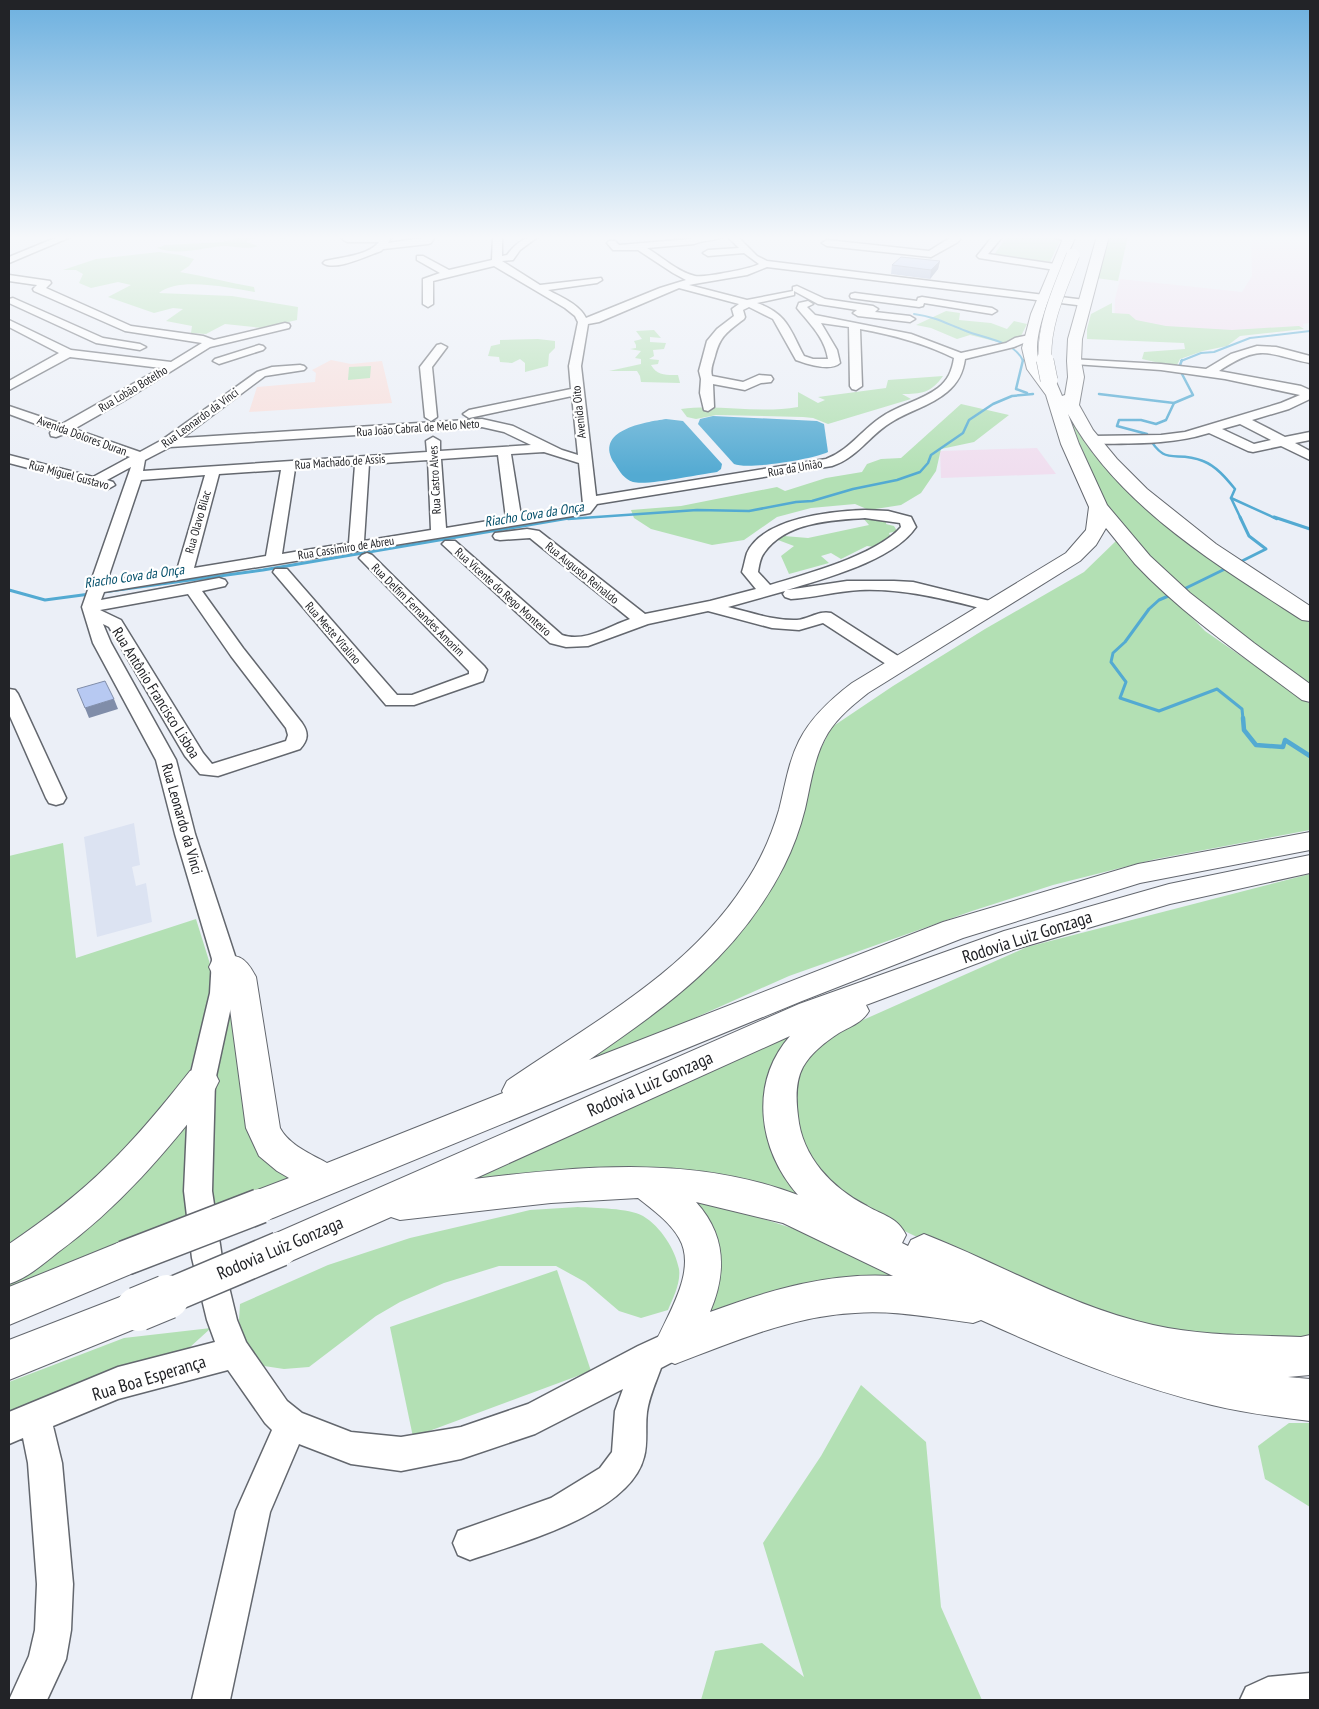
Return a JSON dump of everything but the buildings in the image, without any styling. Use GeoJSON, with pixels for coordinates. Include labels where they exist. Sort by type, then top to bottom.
{"type":"FeatureCollection","features":[{"type":"Feature","properties":{"kind":"highway"},"geometry":{"type":"LineString","coordinates":[[1037,316],[1029,338],[1029,354],[1032,366],[1039,379],[1054,384],[1071,406],[1092,440],[1123,475],[1182,527],[1218,554],[1310,615]]}},
{"type":"Feature","properties":{"kind":"highway"},"geometry":{"type":"LineString","coordinates":[[1063,316],[1056,356],[1054,384],[1070,444],[1098,507],[1133,549],[1176,590],[1246,648],[1310,695]]}},
{"type":"Feature","properties":{"kind":"highway"},"geometry":{"type":"LineString","coordinates":[[1071,406],[1076,377],[1074,361],[1078,325],[1081,316]]}},
{"type":"Feature","properties":{"kind":"highway"},"geometry":{"type":"LineString","coordinates":[[487,1115],[542,1074],[667,988],[718,943],[752,896],[775,857],[789,820],[807,750],[820,725],[839,704],[860,688],[1049,573],[1085,546],[1095,534],[1099,522],[1098,507]]}},
{"type":"Feature","properties":{"kind":"highway"},"geometry":{"type":"LineString","coordinates":[[1286,600],[1310,611]]}},
{"type":"Feature","properties":{"kind":"highway","name":"Rodovia Luiz Gonzaga"},"geometry":{"type":"LineString","coordinates":[[9,1306],[125,1258],[953,930],[1138,874],[1310,841]]}},
{"type":"Feature","properties":{"kind":"highway","name":"Rodovia Luiz Gonzaga"},"geometry":{"type":"LineString","coordinates":[[9,1360],[280,1249],[810,1013],[1004,942],[1169,894],[1310,864]]}},
{"type":"Feature","properties":{"kind":"highway"},"geometry":{"type":"LineString","coordinates":[[1004,942],[826,1025],[804,1042],[793,1056],[782,1078],[778,1104],[784,1140],[800,1171],[834,1205],[869,1226],[1045,1307],[1098,1328],[1155,1345],[1213,1353],[1301,1357],[1310,1355]]}},
{"type":"Feature","properties":{"kind":"highway"},"geometry":{"type":"LineString","coordinates":[[224,967],[232,966],[237,969],[241,977],[263,1128],[271,1145],[288,1160],[325,1180]]}},
{"type":"Feature","properties":{"kind":"highway"},"geometry":{"type":"LineString","coordinates":[[9,1266],[89,1207],[150,1145],[202,1081]]}},
{"type":"Feature","properties":{"kind":"highway"},"geometry":{"type":"LineString","coordinates":[[376,1206],[491,1195],[558,1185],[645,1182],[710,1189],[782,1206],[870,1246],[993,1306],[1087,1347],[1154,1371],[1271,1397],[1310,1400]]}},
{"type":"Feature","properties":{"kind":"highway"},"geometry":{"type":"LineString","coordinates":[[645,1182],[680,1212],[697,1234],[702,1251],[703,1274],[693,1308],[662,1351]]}},
{"type":"Feature","properties":{"kind":"highway"},"geometry":{"type":"LineString","coordinates":[[662,1351],[769,1309],[855,1294],[913,1297],[993,1306]]}},
{"type":"Feature","properties":{"kind":"street"},"geometry":{"type":"LineString","coordinates":[[56,316],[100,341],[140,347]]}},
{"type":"Feature","properties":{"kind":"street"},"geometry":{"type":"LineString","coordinates":[[85,316],[129,329],[207,340],[209,344]]}},
{"type":"Feature","properties":{"kind":"street"},"geometry":{"type":"LineString","coordinates":[[580,316],[583,322],[605,316]]}},
{"type":"Feature","properties":{"kind":"street"},"geometry":{"type":"LineString","coordinates":[[708,406],[709,399],[706,393],[708,378],[705,371],[713,341],[721,331],[739,319],[740,316]]}},
{"type":"Feature","properties":{"kind":"street"},"geometry":{"type":"LineString","coordinates":[[775,316],[794,344],[800,358],[812,362],[832,364],[834,363],[834,354],[811,316]]}},
{"type":"Feature","properties":{"kind":"street"},"geometry":{"type":"LineString","coordinates":[[898,316],[911,317]]}},
{"type":"Feature","properties":{"kind":"street"},"geometry":{"type":"LineString","coordinates":[[904,316],[911,317]]}},
{"type":"Feature","properties":{"kind":"street"},"geometry":{"type":"LineString","coordinates":[[896,333],[911,317]]}},
{"type":"Feature","properties":{"kind":"street"},"geometry":{"type":"LineString","coordinates":[[813,318],[896,333],[936,345],[960,358],[1029,338]]}},
{"type":"Feature","properties":{"kind":"street","name":"Avenida Oito"},"geometry":{"type":"LineString","coordinates":[[583,322],[575,360],[584,460],[590,502]]}},
{"type":"Feature","properties":{"kind":"street"},"geometry":{"type":"LineString","coordinates":[[9,323],[68,353],[172,366]]}},
{"type":"Feature","properties":{"kind":"street","name":"Rua Lobão Botelho"},"geometry":{"type":"LineString","coordinates":[[61,431],[209,344],[285,326]]}},
{"type":"Feature","properties":{"kind":"street"},"geometry":{"type":"LineString","coordinates":[[854,326],[856,386]]}},
{"type":"Feature","properties":{"kind":"street"},"geometry":{"type":"LineString","coordinates":[[117,360],[165,334]]}},
{"type":"Feature","properties":{"kind":"street","name":"Rua João Cabral de Melo Neto"},"geometry":{"type":"LineString","coordinates":[[432,422],[426,367],[441,347]]}},
{"type":"Feature","properties":{"kind":"street"},"geometry":{"type":"LineString","coordinates":[[219,361],[259,348]]}},
{"type":"Feature","properties":{"kind":"street"},"geometry":{"type":"LineString","coordinates":[[1208,373],[1238,356],[1261,349],[1271,349],[1309,366]]}},
{"type":"Feature","properties":{"kind":"street"},"geometry":{"type":"LineString","coordinates":[[9,386],[68,353]]}},
{"type":"Feature","properties":{"kind":"street","name":"Rua da União"},"geometry":{"type":"LineString","coordinates":[[590,502],[804,468],[835,460],[844,455],[885,420],[938,393],[957,373],[960,358]]}},
{"type":"Feature","properties":{"kind":"street"},"geometry":{"type":"LineString","coordinates":[[1074,361],[1208,373],[1300,390],[1310,395],[1286,406],[1176,438],[1092,440]]}},
{"type":"Feature","properties":{"kind":"street","name":"Rua Leonardo da Vinci"},"geometry":{"type":"LineString","coordinates":[[95,481],[167,443],[261,374],[300,368]]}},
{"type":"Feature","properties":{"kind":"street"},"geometry":{"type":"LineString","coordinates":[[15,370],[26,376]]}},
{"type":"Feature","properties":{"kind":"street"},"geometry":{"type":"LineString","coordinates":[[708,378],[745,386],[759,379],[767,379]]}},
{"type":"Feature","properties":{"kind":"street"},"geometry":{"type":"LineString","coordinates":[[729,383],[742,396]]}},
{"type":"Feature","properties":{"kind":"street","name":"Rua João Cabral de Melo Neto"},"geometry":{"type":"LineString","coordinates":[[167,443],[333,448],[432,422],[478,414],[577,391]]}},
{"type":"Feature","properties":{"kind":"street","name":"Avenida Dolores Duran"},"geometry":{"type":"LineString","coordinates":[[9,410],[129,459],[138,458]]}},
{"type":"Feature","properties":{"kind":"street","name":"Avenida Dolores Duran"},"geometry":{"type":"LineString","coordinates":[[9,418],[61,431]]}},
{"type":"Feature","properties":{"kind":"street"},"geometry":{"type":"LineString","coordinates":[[1242,420],[1310,456]]}},
{"type":"Feature","properties":{"kind":"street","name":"Rua João Cabral de Melo Neto"},"geometry":{"type":"LineString","coordinates":[[179,434],[432,422],[482,423],[496,424],[570,458],[584,460]]}},
{"type":"Feature","properties":{"kind":"street","name":"Rua Castro Alves"},"geometry":{"type":"LineString","coordinates":[[432,422],[433,456],[444,539]]}},
{"type":"Feature","properties":{"kind":"street"},"geometry":{"type":"LineString","coordinates":[[1210,429],[1253,448],[1310,436]]}},
{"type":"Feature","properties":{"kind":"street","name":"Rua Machado de Assis"},"geometry":{"type":"LineString","coordinates":[[135,476],[289,466],[333,448],[362,461],[546,448]]}},
{"type":"Feature","properties":{"kind":"street"},"geometry":{"type":"LineString","coordinates":[[504,451],[516,527]]}},
{"type":"Feature","properties":{"kind":"street"},"geometry":{"type":"LineString","coordinates":[[93,600],[129,490],[140,464],[138,458]]}},
{"type":"Feature","properties":{"kind":"street","name":"Rua Miguel Gustavo"},"geometry":{"type":"LineString","coordinates":[[9,459],[129,490]]}},
{"type":"Feature","properties":{"kind":"street"},"geometry":{"type":"LineString","coordinates":[[361,552],[362,461]]}},
{"type":"Feature","properties":{"kind":"street"},"geometry":{"type":"LineString","coordinates":[[277,566],[289,466]]}},
{"type":"Feature","properties":{"kind":"street","name":"Rua Olavo Bilac"},"geometry":{"type":"LineString","coordinates":[[188,581],[213,471]]}},
{"type":"Feature","properties":{"kind":"street","name":"Rua Cassimiro de Abreu"},"geometry":{"type":"LineString","coordinates":[[93,600],[188,581],[516,527],[582,511],[589,507],[590,502]]}},
{"type":"Feature","properties":{"kind":"street","name":"Rua Vicente do Rego Monteiro"},"geometry":{"type":"LineString","coordinates":[[444,539],[556,639],[564,643],[575,644],[642,620],[708,607],[772,590],[808,579],[889,547],[909,527],[908,523],[906,520],[888,514],[855,513],[811,519],[780,532],[757,549],[751,563],[750,572],[753,577],[772,590]]}},
{"type":"Feature","properties":{"kind":"street","name":"Rua Augusto Reinaldo"},"geometry":{"type":"LineString","coordinates":[[516,527],[534,534],[642,620]]}},
{"type":"Feature","properties":{"kind":"street","name":"Rua Delfim Fernandes Amorim"},"geometry":{"type":"LineString","coordinates":[[361,552],[478,670],[479,674],[469,681],[404,702],[392,701],[385,694]]}},
{"type":"Feature","properties":{"kind":"street","name":"Rua Meste Vitalino"},"geometry":{"type":"LineString","coordinates":[[277,566],[385,694]]}},
{"type":"Feature","properties":{"kind":"street","name":"Rua Antônio Francisco Lisboa"},"geometry":{"type":"LineString","coordinates":[[93,600],[100,615],[115,624],[195,756],[207,770],[218,770],[292,745],[298,740],[295,727],[237,652],[188,581]]}},
{"type":"Feature","properties":{"kind":"street"},"geometry":{"type":"LineString","coordinates":[[772,590],[795,594],[844,586],[913,587],[992,606]]}},
{"type":"Feature","properties":{"kind":"street","name":"Rua Leonardo da Vinci"},"geometry":{"type":"LineString","coordinates":[[93,600],[102,643],[166,760],[185,834],[224,959],[222,993],[202,1081],[199,1119],[199,1200],[206,1258],[222,1320],[235,1353],[276,1412],[291,1424]]}},
{"type":"Feature","properties":{"kind":"street"},"geometry":{"type":"LineString","coordinates":[[708,607],[772,624],[800,625],[826,618],[892,660]]}},
{"type":"Feature","properties":{"kind":"street"},"geometry":{"type":"LineString","coordinates":[[9,694],[56,798]]}},
{"type":"Feature","properties":{"kind":"street"},"geometry":{"type":"LineString","coordinates":[[212,1700],[253,1511],[291,1424],[351,1448],[401,1454],[462,1443],[535,1418],[662,1351]]}},
{"type":"Feature","properties":{"kind":"street"},"geometry":{"type":"LineString","coordinates":[[470,1543],[560,1512],[612,1480],[628,1457],[631,1411],[662,1351]]}},
{"type":"Feature","properties":{"kind":"street","name":"Rua Boa Esperança"},"geometry":{"type":"LineString","coordinates":[[22,1422],[118,1383],[235,1353]]}},
{"type":"Feature","properties":{"kind":"street"},"geometry":{"type":"LineString","coordinates":[[22,1422],[45,1463],[55,1584],[53,1630],[47,1659],[28,1700]]}},
{"type":"Feature","properties":{"kind":"street"},"geometry":{"type":"LineString","coordinates":[[1259,1700],[1268,1696],[1310,1692]]}},
{"type":"Feature","properties":{"kind":"shaded area"},"geometry":{"type":"Polygon","coordinates":[[[1114,316],[1310,316],[1310,323],[1303,324],[1304,327],[1283,332],[1114,331],[1114,316]]]}},
{"type":"Feature","properties":{"kind":"shaded area"},"geometry":{"type":"Polygon","coordinates":[[[331,360],[351,364],[382,361],[392,403],[249,412],[257,387],[315,382],[316,373],[312,370],[331,360]]]}},
{"type":"Feature","properties":{"kind":"shaded area"},"geometry":{"type":"Polygon","coordinates":[[[1037,448],[1056,474],[941,478],[940,451],[1037,448]]]}},
{"type":"Feature","properties":{"kind":"shaded area"},"geometry":{"type":"Polygon","coordinates":[[[134,823],[140,865],[132,867],[136,886],[146,883],[152,922],[97,937],[84,837],[134,823]]]}},
{"type":"Feature","properties":{"kind":"green space"},"geometry":{"type":"Polygon","coordinates":[[[173,316],[297,316],[297,320],[262,328],[225,324],[206,334],[191,333],[192,326],[166,321],[173,316]]]}},
{"type":"Feature","properties":{"kind":"green space"},"geometry":{"type":"Polygon","coordinates":[[[936,316],[960,316],[959,320],[991,323],[1007,329],[1014,321],[1027,324],[1020,338],[1010,345],[970,335],[957,339],[931,328],[916,325],[936,316]]]}},
{"type":"Feature","properties":{"kind":"green space"},"geometry":{"type":"Polygon","coordinates":[[[1091,316],[1131,316],[1136,320],[1166,326],[1232,330],[1299,326],[1304,329],[1240,336],[1227,346],[1203,351],[1180,359],[1177,365],[1185,369],[1142,359],[1144,352],[1185,349],[1184,343],[1087,339],[1087,329],[1091,316]]]}},
{"type":"Feature","properties":{"kind":"green space"},"geometry":{"type":"Polygon","coordinates":[[[654,330],[661,338],[650,337],[650,342],[666,343],[664,349],[653,350],[654,356],[649,359],[659,360],[658,364],[651,365],[659,373],[678,375],[680,383],[641,382],[637,371],[609,371],[641,364],[641,359],[635,358],[641,351],[630,349],[636,348],[634,341],[642,339],[636,331],[654,330]]]}},
{"type":"Feature","properties":{"kind":"green space"},"geometry":{"type":"Polygon","coordinates":[[[538,339],[555,341],[555,348],[549,354],[548,366],[525,372],[525,363],[520,359],[512,363],[500,362],[499,357],[488,356],[491,346],[500,344],[500,340],[538,339]]]}},
{"type":"Feature","properties":{"kind":"green space"},"geometry":{"type":"Polygon","coordinates":[[[371,366],[370,378],[348,380],[349,367],[371,366]]]}},
{"type":"Feature","properties":{"kind":"green space"},"geometry":{"type":"Polygon","coordinates":[[[943,376],[930,389],[915,394],[902,394],[911,399],[828,424],[813,418],[803,417],[716,415],[696,419],[687,417],[681,409],[783,409],[798,407],[798,392],[818,403],[825,400],[818,397],[886,388],[888,380],[943,376]]]}},
{"type":"Feature","properties":{"kind":"green space"},"geometry":{"type":"Polygon","coordinates":[[[961,404],[1009,415],[974,442],[941,449],[936,471],[921,493],[901,505],[869,510],[855,504],[811,508],[777,517],[744,540],[712,545],[651,529],[634,518],[631,510],[681,506],[777,487],[785,491],[826,478],[862,472],[867,464],[881,459],[901,458],[961,404]]]}},
{"type":"Feature","properties":{"kind":"green space"},"geometry":{"type":"Polygon","coordinates":[[[1065,416],[1070,416],[1083,437],[1256,587],[1310,623],[1310,688],[1267,659],[1149,560],[1107,508],[1065,416]]]}},
{"type":"Feature","properties":{"kind":"green space"},"geometry":{"type":"Polygon","coordinates":[[[887,517],[886,524],[894,526],[897,531],[889,533],[891,538],[881,548],[867,546],[841,559],[831,553],[821,556],[829,563],[789,574],[781,556],[794,546],[778,540],[784,536],[808,538],[869,525],[863,518],[887,517]]]}},
{"type":"Feature","properties":{"kind":"green space"},"geometry":{"type":"Polygon","coordinates":[[[1117,540],[1205,631],[1310,704],[1310,830],[1156,859],[1053,885],[972,911],[789,976],[535,1089],[742,930],[804,781],[832,727],[893,686],[985,629],[1084,572],[1117,540]]]}},
{"type":"Feature","properties":{"kind":"green space"},"geometry":{"type":"Polygon","coordinates":[[[63,843],[76,958],[196,919],[215,980],[186,1085],[99,1187],[9,1247],[9,856],[63,843]]]}},
{"type":"Feature","properties":{"kind":"green space"},"geometry":{"type":"Polygon","coordinates":[[[1310,874],[1310,1339],[1231,1343],[1095,1313],[1050,1300],[877,1218],[830,1188],[799,1144],[795,1078],[811,1055],[836,1032],[1027,947],[1310,874]]]}},
{"type":"Feature","properties":{"kind":"green space"},"geometry":{"type":"Polygon","coordinates":[[[228,981],[258,1145],[309,1181],[211,1209],[208,1114],[228,981]]]}},
{"type":"Feature","properties":{"kind":"green space"},"geometry":{"type":"Polygon","coordinates":[[[815,1023],[777,1060],[807,1200],[461,1189],[491,1168],[815,1023]]]}},
{"type":"Feature","properties":{"kind":"green space"},"geometry":{"type":"Polygon","coordinates":[[[191,1103],[186,1224],[9,1295],[9,1280],[32,1266],[191,1103]]]}},
{"type":"Feature","properties":{"kind":"green space"},"geometry":{"type":"Polygon","coordinates":[[[672,1198],[710,1202],[801,1231],[936,1290],[699,1329],[705,1310],[672,1198]]]}},
{"type":"Feature","properties":{"kind":"green space"},"geometry":{"type":"Polygon","coordinates":[[[578,1207],[629,1211],[643,1216],[656,1226],[671,1246],[679,1269],[678,1285],[668,1310],[641,1318],[619,1311],[585,1282],[556,1266],[499,1266],[444,1283],[400,1302],[376,1316],[309,1367],[284,1369],[264,1366],[248,1352],[242,1339],[239,1320],[240,1304],[328,1265],[410,1238],[530,1210],[578,1207]]]}},
{"type":"Feature","properties":{"kind":"green space"},"geometry":{"type":"Polygon","coordinates":[[[557,1270],[591,1371],[413,1437],[390,1327],[557,1270]]]}},
{"type":"Feature","properties":{"kind":"green space"},"geometry":{"type":"Polygon","coordinates":[[[211,1328],[189,1348],[85,1386],[9,1419],[9,1382],[124,1338],[211,1328]]]}},
{"type":"Feature","properties":{"kind":"green space"},"geometry":{"type":"Polygon","coordinates":[[[861,1385],[926,1442],[941,1607],[982,1700],[701,1700],[715,1651],[762,1643],[804,1677],[763,1543],[821,1456],[861,1385]]]}},
{"type":"Feature","properties":{"kind":"green space"},"geometry":{"type":"Polygon","coordinates":[[[1289,1423],[1310,1423],[1310,1507],[1265,1479],[1258,1446],[1289,1423]]]}},
{"type":"Feature","properties":{"kind":"water"},"geometry":{"type":"Polygon","coordinates":[[[713,416],[817,421],[824,424],[828,452],[809,458],[781,463],[753,466],[734,464],[698,424],[700,419],[713,416]]]}},
{"type":"Feature","properties":{"kind":"water"},"geometry":{"type":"Polygon","coordinates":[[[666,419],[683,421],[722,464],[721,469],[717,472],[640,483],[630,481],[625,477],[615,464],[610,452],[610,443],[624,430],[666,419]]]}},
{"type":"Feature","properties":{"kind":"waterway"},"geometry":{"type":"LineString","coordinates":[[924,316],[998,341],[1013,349],[1023,361]]}},
{"type":"Feature","properties":{"kind":"waterway","name":"Riacho Cova da Onça"},"geometry":{"type":"LineString","coordinates":[[1182,361],[1201,353],[1214,352],[1250,338],[1310,331]]}},
{"type":"Feature","properties":{"kind":"waterway"},"geometry":{"type":"LineString","coordinates":[[1023,361],[1016,389],[1027,393]]}},
{"type":"Feature","properties":{"kind":"waterway","name":"Riacho Cova da Onça"},"geometry":{"type":"LineString","coordinates":[[1174,403],[1193,395],[1182,374],[1188,371],[1180,365],[1182,361]]}},
{"type":"Feature","properties":{"kind":"waterway","name":"Riacho Cova da Onça"},"geometry":{"type":"LineString","coordinates":[[568,519],[697,510],[749,511],[796,502],[812,501],[853,489],[897,480],[920,472],[928,463],[931,455],[963,433],[969,420],[993,404],[1012,396],[1033,394]]}},
{"type":"Feature","properties":{"kind":"waterway","name":"Riacho Cova da Onça"},"geometry":{"type":"LineString","coordinates":[[1099,394],[1174,403]]}},
{"type":"Feature","properties":{"kind":"waterway"},"geometry":{"type":"LineString","coordinates":[[1174,403],[1166,420],[1156,424],[1141,420],[1119,420],[1117,426],[1147,434],[1154,445],[1165,455],[1193,458],[1212,466],[1235,489],[1231,498]]}},
{"type":"Feature","properties":{"kind":"waterway"},"geometry":{"type":"LineString","coordinates":[[1231,498],[1277,519]]}},
{"type":"Feature","properties":{"kind":"waterway"},"geometry":{"type":"LineString","coordinates":[[1231,498],[1241,519]]}},
{"type":"Feature","properties":{"kind":"waterway","name":"Riacho Cova da Onça"},"geometry":{"type":"LineString","coordinates":[[103,592],[263,570],[575,517]]}},
{"type":"Feature","properties":{"kind":"waterway"},"geometry":{"type":"LineString","coordinates":[[1240,517],[1249,536],[1266,549],[1240,562]]}},
{"type":"Feature","properties":{"kind":"waterway"},"geometry":{"type":"LineString","coordinates":[[1274,517],[1310,529]]}},
{"type":"Feature","properties":{"kind":"waterway"},"geometry":{"type":"LineString","coordinates":[[1184,589],[1227,568]]}},
{"type":"Feature","properties":{"kind":"waterway","name":"Riacho Cova da Onça"},"geometry":{"type":"LineString","coordinates":[[9,590],[45,600],[90,594]]}},
{"type":"Feature","properties":{"kind":"waterway"},"geometry":{"type":"LineString","coordinates":[[1173,594],[1159,600],[1149,609],[1125,642],[1113,653],[1111,662],[1126,682],[1120,698],[1159,711],[1217,689],[1242,709],[1243,719]]}},
{"type":"Feature","properties":{"kind":"waterway"},"geometry":{"type":"LineString","coordinates":[[1243,718],[1244,730],[1256,745],[1283,747],[1285,740],[1310,756]]}}]}
